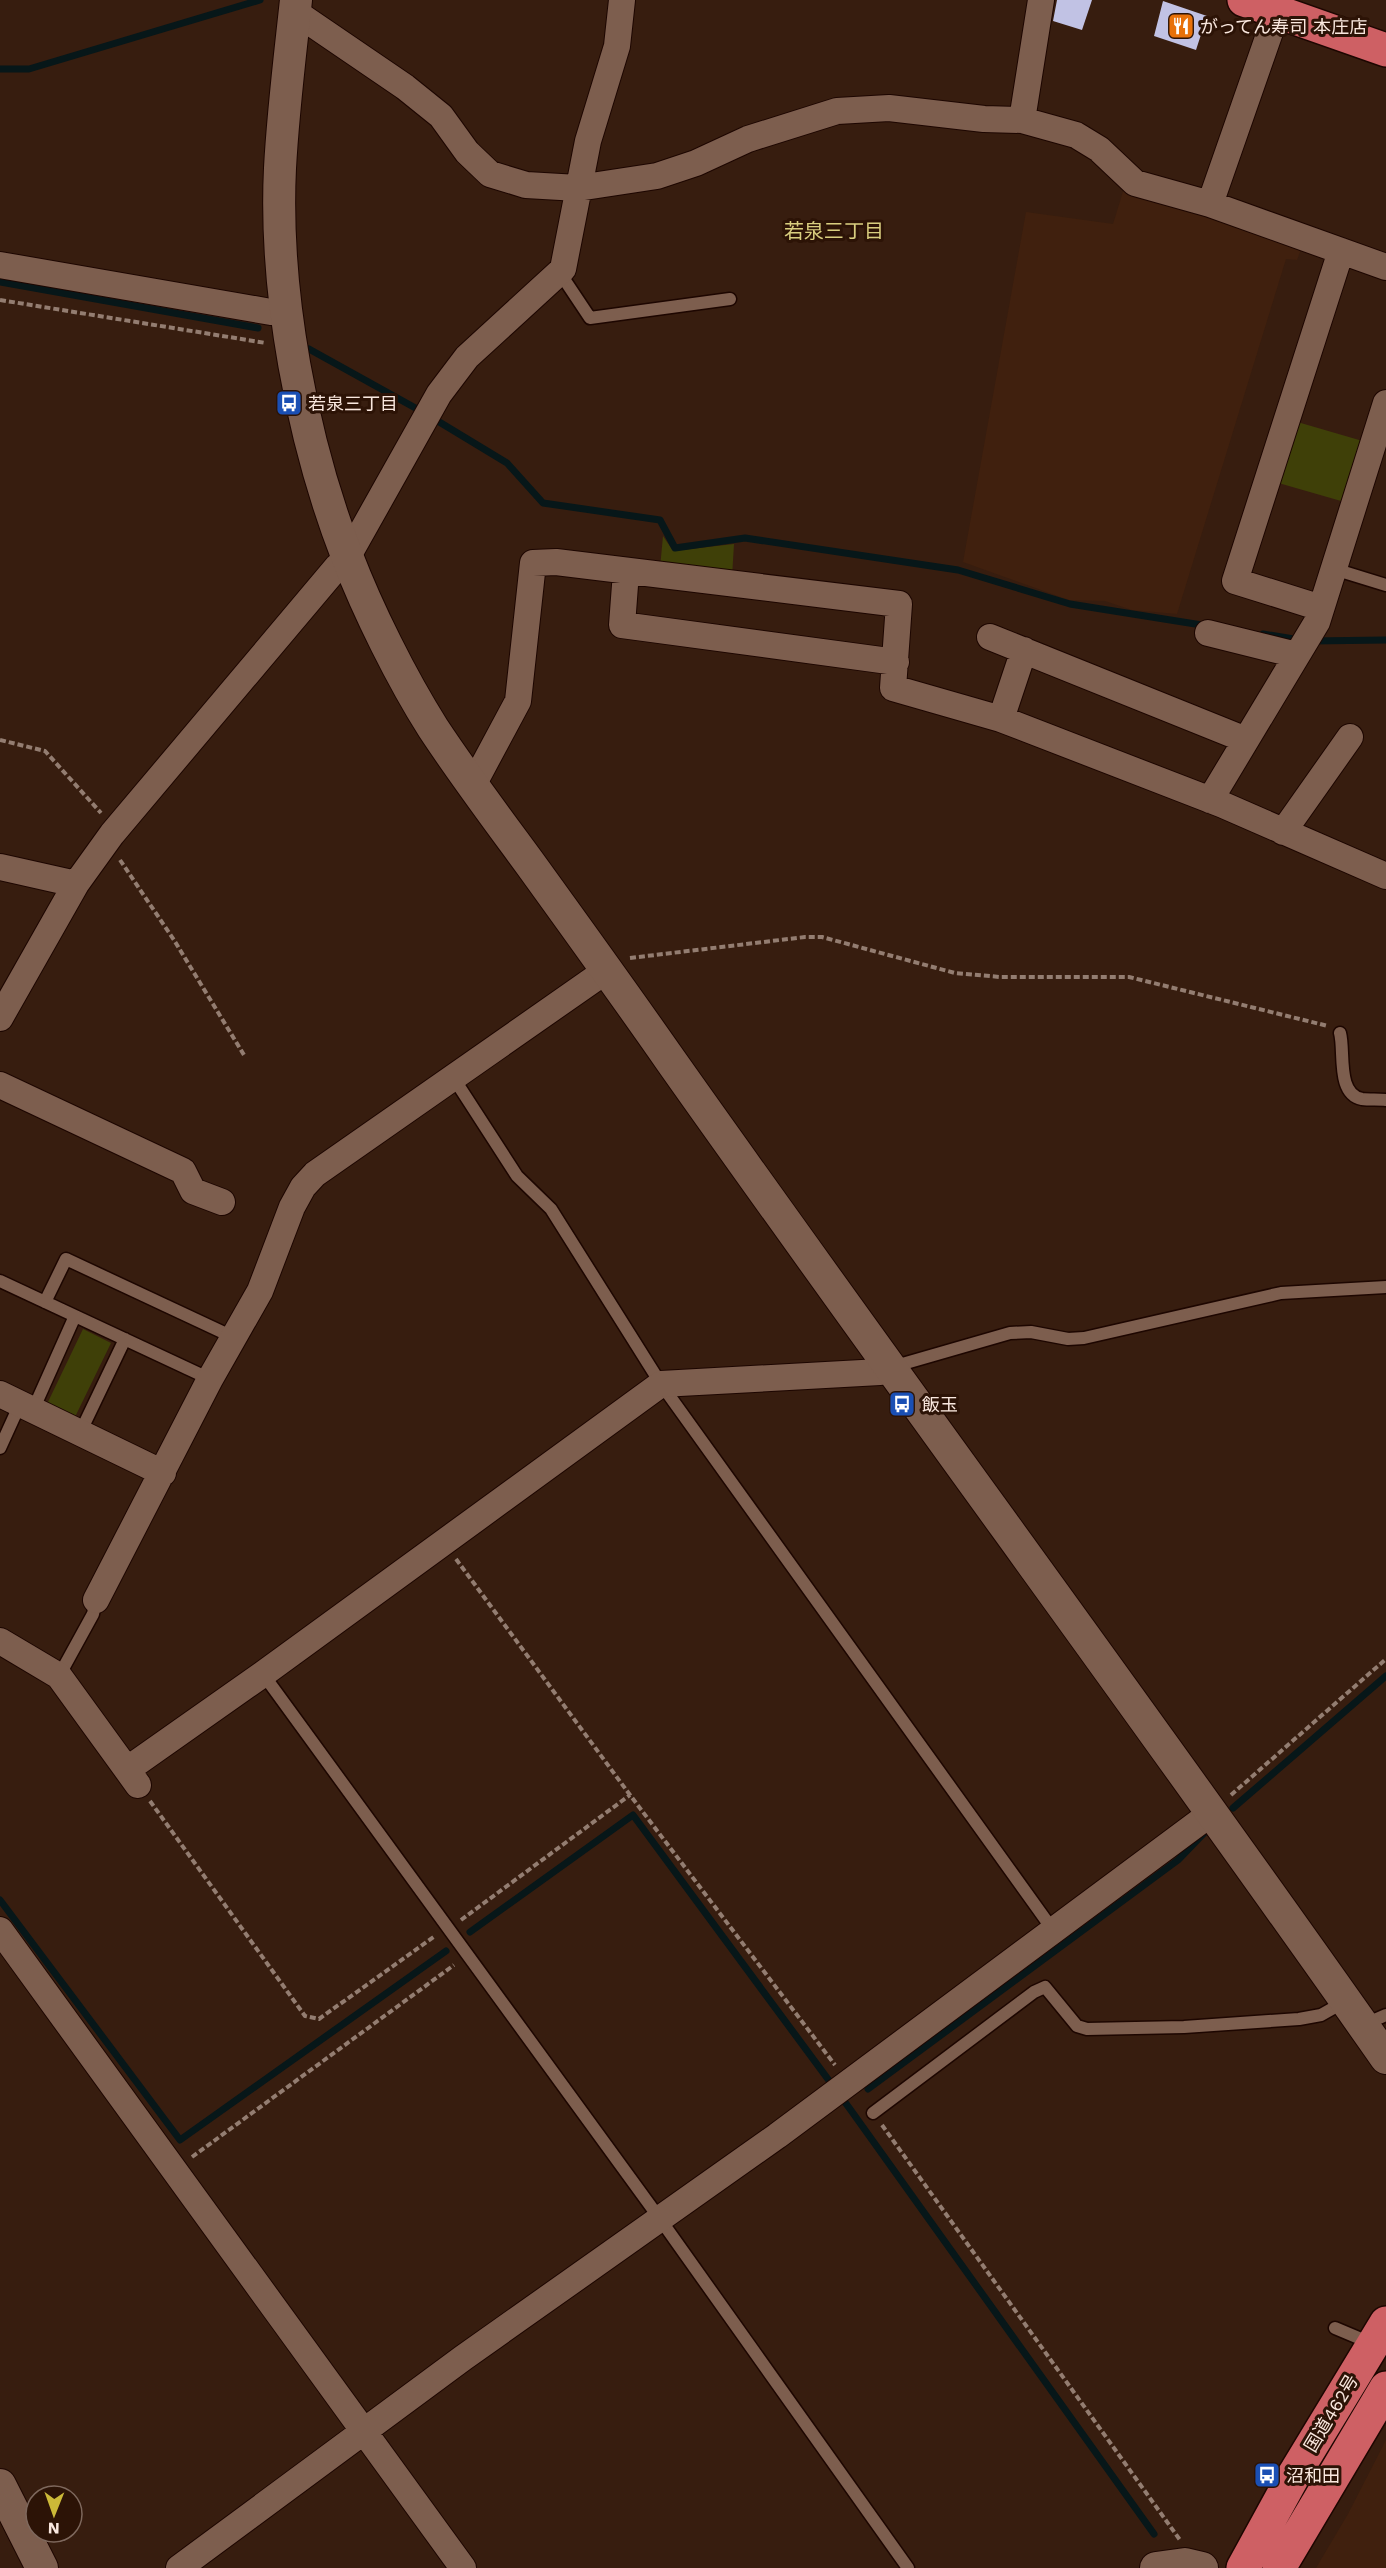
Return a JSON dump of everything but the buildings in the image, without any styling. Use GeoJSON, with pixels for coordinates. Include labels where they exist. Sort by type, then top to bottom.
{"type":"FeatureCollection","features":[{"type":"Feature","properties":{"kind":"highway"},"geometry":{"type":"LineString","coordinates":[[1244,0],[1386,50]]}},
{"type":"Feature","properties":{"kind":"highway","name":"国道462号"},"geometry":{"type":"LineString","coordinates":[[1243,2568],[1328,2417],[1380,2333]]}},
{"type":"Feature","properties":{"kind":"highway","name":"国道462号"},"geometry":{"type":"LineString","coordinates":[[1279,2568],[1386,2388]]}},
{"type":"Feature","properties":{"kind":"street"},"geometry":{"type":"LineString","coordinates":[[0,1018],[76,884],[110,837],[347,558],[439,394],[467,357],[563,269],[588,141],[616,46],[622,0]]}},
{"type":"Feature","properties":{"kind":"street"},"geometry":{"type":"LineString","coordinates":[[1022,120],[1041,0]]}},
{"type":"Feature","properties":{"kind":"street"},"geometry":{"type":"LineString","coordinates":[[296,6],[351,52],[405,87],[441,116],[467,152],[490,174],[526,185],[578,188],[657,176],[696,164],[748,139],[837,111],[890,108],[1022,120],[1076,135],[1099,149],[1135,183],[1210,204],[1386,267]]}},
{"type":"Feature","properties":{"kind":"street"},"geometry":{"type":"LineString","coordinates":[[296,6],[289,54],[280,172],[287,312],[292,346],[317,460],[347,558],[403,674],[431,725],[472,785],[607,970],[803,1248],[1212,1811],[1365,2014],[1386,2058]]}},
{"type":"Feature","properties":{"kind":"street"},"geometry":{"type":"LineString","coordinates":[[1210,204],[1277,12]]}},
{"type":"Feature","properties":{"kind":"street"},"geometry":{"type":"LineString","coordinates":[[1321,608],[1235,581],[1341,250]]}},
{"type":"Feature","properties":{"kind":"street"},"geometry":{"type":"LineString","coordinates":[[0,265],[271,312],[287,312]]}},
{"type":"Feature","properties":{"kind":"street"},"geometry":{"type":"LineString","coordinates":[[1210,800],[1304,644],[1321,608],[1386,403]]}},
{"type":"Feature","properties":{"kind":"street"},"geometry":{"type":"LineString","coordinates":[[472,785],[518,701],[533,563],[556,562],[899,604],[893,688],[1001,719],[1210,800],[1386,876]]}},
{"type":"Feature","properties":{"kind":"street"},"geometry":{"type":"LineString","coordinates":[[626,572],[622,625],[896,662]]}},
{"type":"Feature","properties":{"kind":"street"},"geometry":{"type":"LineString","coordinates":[[1208,633],[1304,644]]}},
{"type":"Feature","properties":{"kind":"street"},"geometry":{"type":"LineString","coordinates":[[990,637],[1246,740]]}},
{"type":"Feature","properties":{"kind":"street"},"geometry":{"type":"LineString","coordinates":[[1001,719],[1024,650]]}},
{"type":"Feature","properties":{"kind":"street"},"geometry":{"type":"LineString","coordinates":[[1283,832],[1350,737]]}},
{"type":"Feature","properties":{"kind":"street"},"geometry":{"type":"LineString","coordinates":[[0,867],[76,884]]}},
{"type":"Feature","properties":{"kind":"street"},"geometry":{"type":"LineString","coordinates":[[96,1600],[210,1379],[260,1291],[292,1207],[303,1187],[315,1174],[607,970]]}},
{"type":"Feature","properties":{"kind":"street"},"geometry":{"type":"LineString","coordinates":[[0,1085],[183,1171],[193,1191],[222,1202]]}},
{"type":"Feature","properties":{"kind":"street"},"geometry":{"type":"LineString","coordinates":[[0,1641],[59,1676],[133,1777],[263,1674],[662,1384],[880,1372],[891,1367]]}},
{"type":"Feature","properties":{"kind":"street"},"geometry":{"type":"LineString","coordinates":[[18,1402],[163,1473]]}},
{"type":"Feature","properties":{"kind":"street"},"geometry":{"type":"LineString","coordinates":[[179,2568],[463,2358],[851,2082],[1203,1821],[1212,1811]]}},
{"type":"Feature","properties":{"kind":"street"},"geometry":{"type":"LineString","coordinates":[[0,1930],[463,2568]]}},
{"type":"Feature","properties":{"kind":"street"},"geometry":{"type":"LineString","coordinates":[[0,2485],[42,2568]]}},
{"type":"Feature","properties":{"kind":"lane"},"geometry":{"type":"LineString","coordinates":[[560,273],[590,318],[730,299]]}},
{"type":"Feature","properties":{"kind":"lane"},"geometry":{"type":"LineString","coordinates":[[1334,569],[1386,585]]}},
{"type":"Feature","properties":{"kind":"lane"},"geometry":{"type":"LineString","coordinates":[[1340,1033],[1347,1086],[1352,1094],[1361,1099],[1386,1100]]}},
{"type":"Feature","properties":{"kind":"lane"},"geometry":{"type":"LineString","coordinates":[[453,1077],[517,1176],[551,1209],[662,1384],[1053,1930]]}},
{"type":"Feature","properties":{"kind":"lane"},"geometry":{"type":"LineString","coordinates":[[45,1302],[66,1259],[234,1338]]}},
{"type":"Feature","properties":{"kind":"lane"},"geometry":{"type":"LineString","coordinates":[[0,1281],[210,1379]]}},
{"type":"Feature","properties":{"kind":"lane"},"geometry":{"type":"LineString","coordinates":[[891,1367],[1010,1333],[1031,1332],[1068,1339],[1084,1338],[1281,1293],[1386,1287]]}},
{"type":"Feature","properties":{"kind":"lane"},"geometry":{"type":"LineString","coordinates":[[0,1448],[18,1402],[75,1316]]}},
{"type":"Feature","properties":{"kind":"lane"},"geometry":{"type":"LineString","coordinates":[[80,1433],[124,1339]]}},
{"type":"Feature","properties":{"kind":"lane"},"geometry":{"type":"LineString","coordinates":[[59,1676],[93,1614],[96,1600]]}},
{"type":"Feature","properties":{"kind":"lane"},"geometry":{"type":"LineString","coordinates":[[263,1674],[660,2219],[909,2568]]}},
{"type":"Feature","properties":{"kind":"lane"},"geometry":{"type":"LineString","coordinates":[[873,2113],[1034,1992],[1045,1987],[1077,2026],[1088,2029],[1184,2027],[1299,2019],[1321,2015],[1365,2014]]}},
{"type":"Feature","properties":{"kind":"lane"},"geometry":{"type":"LineString","coordinates":[[1335,2328],[1380,2333]]}},
{"type":"Feature","properties":{"kind":"path"},"geometry":{"type":"LineString","coordinates":[[0,300],[292,346]]}},
{"type":"Feature","properties":{"kind":"path"},"geometry":{"type":"LineString","coordinates":[[0,740],[45,751],[110,837],[116,854],[174,940],[243,1055]]}},
{"type":"Feature","properties":{"kind":"path"},"geometry":{"type":"LineString","coordinates":[[607,970],[616,961],[622,959],[793,938],[822,937],[955,973],[1000,977],[1129,977],[1285,1017],[1307,1020],[1340,1033]]}},
{"type":"Feature","properties":{"kind":"path"},"geometry":{"type":"LineString","coordinates":[[443,1541],[630,1796],[839,2071],[851,2082]]}},
{"type":"Feature","properties":{"kind":"path"},"geometry":{"type":"LineString","coordinates":[[1212,1811],[1386,1659]]}},
{"type":"Feature","properties":{"kind":"path"},"geometry":{"type":"LineString","coordinates":[[133,1777],[305,2016],[319,2019],[446,1927],[459,1922],[630,1796]]}},
{"type":"Feature","properties":{"kind":"path"},"geometry":{"type":"LineString","coordinates":[[174,2170],[467,1956]]}},
{"type":"Feature","properties":{"kind":"path"},"geometry":{"type":"LineString","coordinates":[[873,2113],[1180,2537],[1181,2567]]}},
{"type":"Feature","properties":{"kind":"shaded area"},"geometry":{"type":"Polygon","coordinates":[[[1125,185],[1302,247],[1297,260],[1286,259],[1177,614],[1132,610],[1105,601],[1069,600],[963,562],[1026,212],[1113,224],[1125,185]]]}},
{"type":"Feature","properties":{"kind":"shaded area"},"geometry":{"type":"Polygon","coordinates":[[[1294,421],[1366,442],[1348,503],[1275,482],[1294,421]]]}},
{"type":"Feature","properties":{"kind":"shaded area"},"geometry":{"type":"Polygon","coordinates":[[[663,536],[673,551],[734,544],[732,577],[660,568],[663,536]]]}},
{"type":"Feature","properties":{"kind":"shaded area"},"geometry":{"type":"Polygon","coordinates":[[[83,1329],[111,1343],[75,1417],[47,1404],[83,1329]]]}},
{"type":"Feature","properties":{"kind":"shaded area"},"geometry":{"type":"Polygon","coordinates":[[[1386,2440],[1386,2568],[1316,2568],[1348,2514],[1386,2440]]]}},
{"type":"Feature","properties":{"kind":"waterway"},"geometry":{"type":"LineString","coordinates":[[0,69],[29,69],[260,0]]}},
{"type":"Feature","properties":{"kind":"waterway"},"geometry":{"type":"LineString","coordinates":[[0,282],[258,328]]}},
{"type":"Feature","properties":{"kind":"waterway"},"geometry":{"type":"LineString","coordinates":[[309,349],[419,410]]}},
{"type":"Feature","properties":{"kind":"waterway"},"geometry":{"type":"LineString","coordinates":[[436,420],[507,463],[543,503],[660,520],[675,548],[745,538],[958,570],[1070,604],[1208,626]]}},
{"type":"Feature","properties":{"kind":"waterway"},"geometry":{"type":"LineString","coordinates":[[1263,634],[1300,640]]}},
{"type":"Feature","properties":{"kind":"waterway"},"geometry":{"type":"LineString","coordinates":[[1311,641],[1386,640]]}},
{"type":"Feature","properties":{"kind":"waterway"},"geometry":{"type":"LineString","coordinates":[[1233,1808],[1386,1676]]}},
{"type":"Feature","properties":{"kind":"waterway"},"geometry":{"type":"LineString","coordinates":[[470,1932],[633,1815],[850,2109],[1154,2534]]}},
{"type":"Feature","properties":{"kind":"waterway"},"geometry":{"type":"LineString","coordinates":[[868,2089],[1178,1860],[1205,1832]]}},
{"type":"Feature","properties":{"kind":"waterway"},"geometry":{"type":"LineString","coordinates":[[0,1900],[180,2140],[446,1951]]}},
{"type":"Feature","properties":{"kind":"place","name":"がってん寿司 本庄店"},"geometry":{"type":"Point","coordinates":[1181,26]}},
{"type":"Feature","properties":{"kind":"place","name":"若泉三丁目"},"geometry":{"type":"Point","coordinates":[289,403]}},
{"type":"Feature","properties":{"kind":"place","name":"飯玉"},"geometry":{"type":"Point","coordinates":[902,1404]}},
{"type":"Feature","properties":{"kind":"place","name":"沼和田"},"geometry":{"type":"Point","coordinates":[1267,2475]}},
{"type":"Feature","properties":{"kind":"district","name":"若泉三丁目"},"geometry":{"type":"Point","coordinates":[834,231]}}]}
